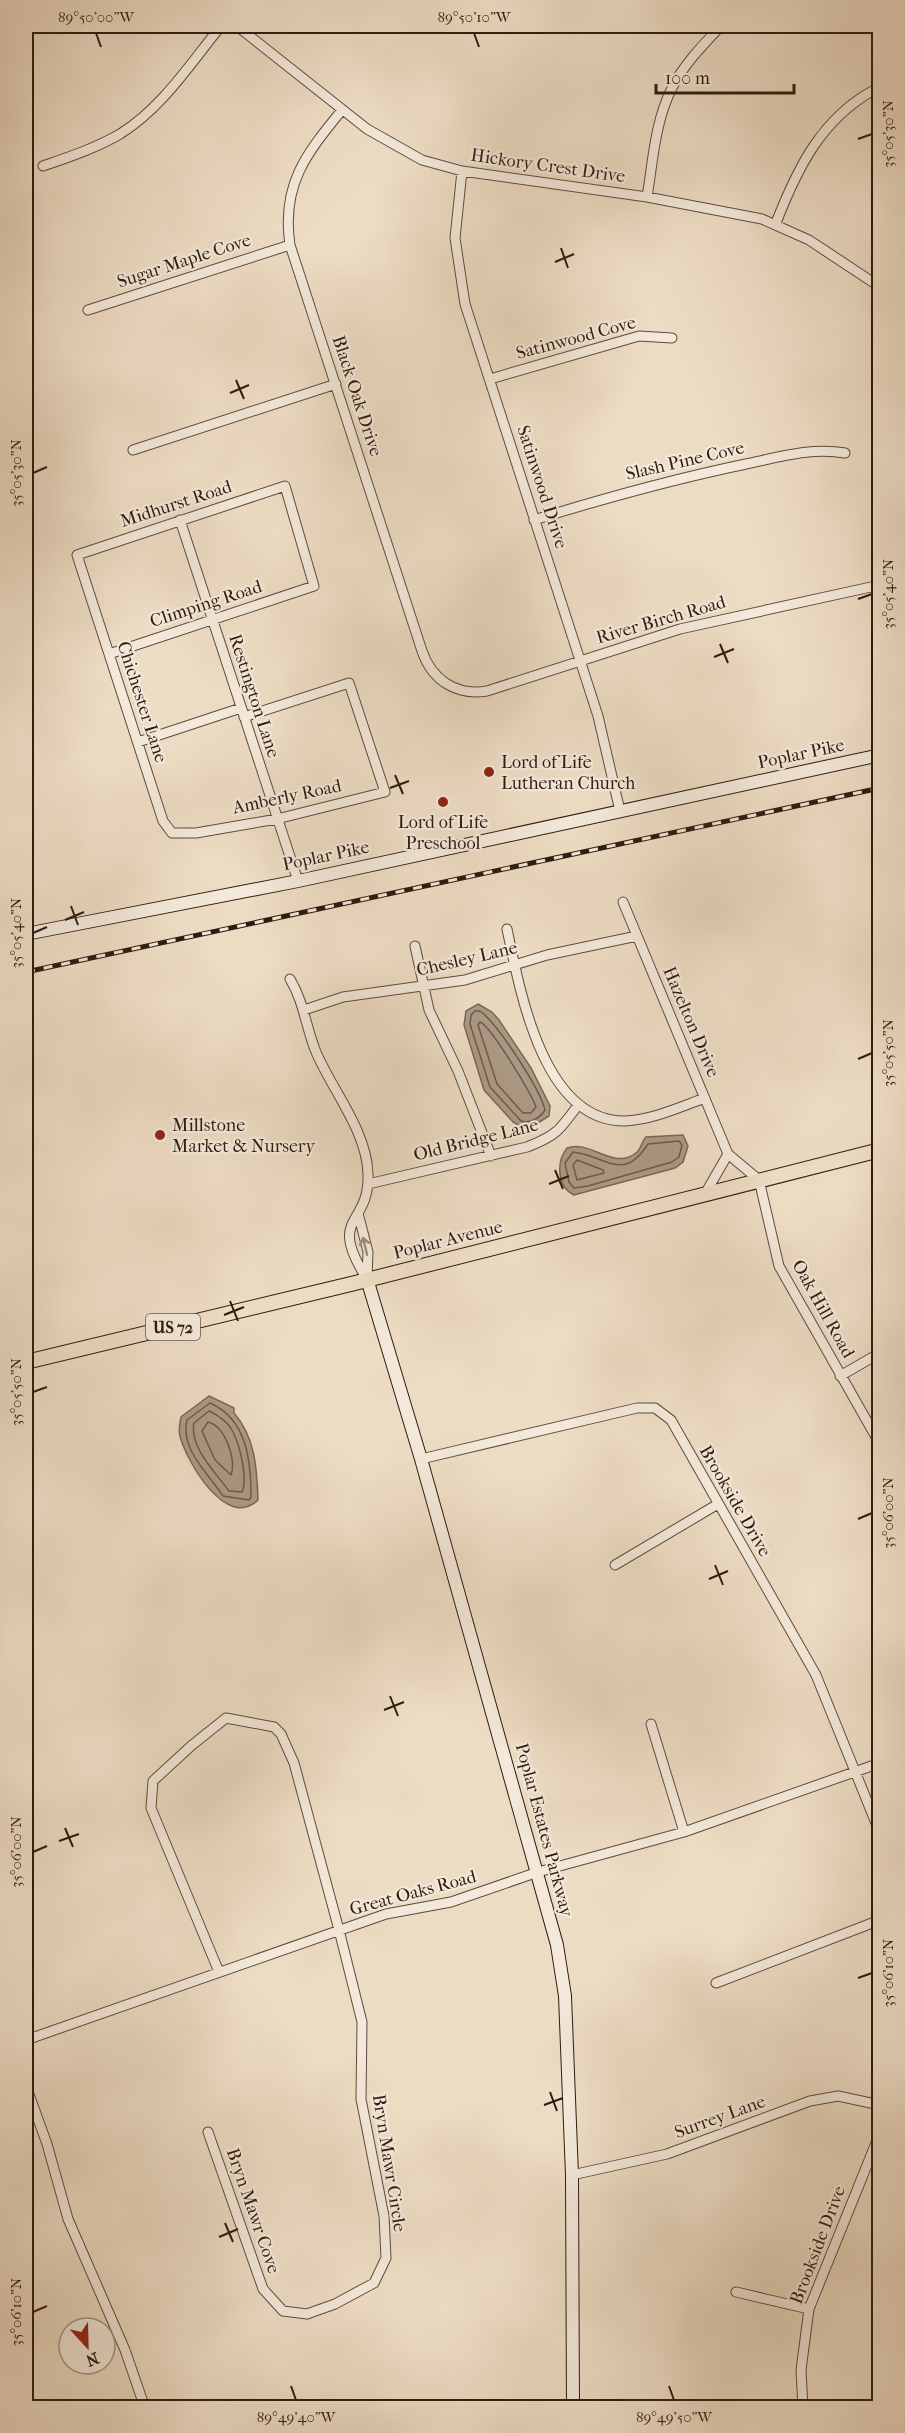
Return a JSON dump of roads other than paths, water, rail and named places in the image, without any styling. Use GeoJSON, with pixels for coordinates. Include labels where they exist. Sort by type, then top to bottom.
{"type":"FeatureCollection","features":[{"type":"Feature","properties":{"kind":"main road","name":"Poplar Avenue"},"geometry":{"type":"LineString","coordinates":[[26,1362],[879,1150]]}},
{"type":"Feature","properties":{"kind":"street"},"geometry":{"type":"LineString","coordinates":[[43,166],[104,143],[134,125],[156,105],[221,26]]}},
{"type":"Feature","properties":{"kind":"street","name":"Hickory Crest Drive"},"geometry":{"type":"LineString","coordinates":[[237,26],[342,110],[404,152],[422,160],[462,171],[646,197],[733,212],[776,223],[817,245],[879,287]]}},
{"type":"Feature","properties":{"kind":"street"},"geometry":{"type":"LineString","coordinates":[[646,197],[659,124],[671,90],[693,57],[721,26]]}},
{"type":"Feature","properties":{"kind":"street"},"geometry":{"type":"LineString","coordinates":[[776,223],[793,181],[821,134],[845,108],[874,90]]}},
{"type":"Feature","properties":{"kind":"street","name":"Black Oak Drive"},"geometry":{"type":"LineString","coordinates":[[342,110],[312,147],[296,176],[289,210],[290,245],[424,658],[437,677],[454,689]]}},
{"type":"Feature","properties":{"kind":"street","name":"Satinwood Drive"},"geometry":{"type":"LineString","coordinates":[[462,171],[455,224],[458,272],[467,312],[581,660],[603,735],[620,811]]}},
{"type":"Feature","properties":{"kind":"street","name":"Sugar Maple Cove"},"geometry":{"type":"LineString","coordinates":[[88,310],[290,245]]}},
{"type":"Feature","properties":{"kind":"street","name":"Satinwood Cove"},"geometry":{"type":"LineString","coordinates":[[490,379],[639,336],[672,338]]}},
{"type":"Feature","properties":{"kind":"street"},"geometry":{"type":"LineString","coordinates":[[134,450],[336,384]]}},
{"type":"Feature","properties":{"kind":"street","name":"Slash Pine Cove"},"geometry":{"type":"LineString","coordinates":[[534,520],[680,478],[804,452],[831,450],[845,453]]}},
{"type":"Feature","properties":{"kind":"street","name":"Midhurst Road"},"geometry":{"type":"LineString","coordinates":[[77,555],[285,486],[314,586]]}},
{"type":"Feature","properties":{"kind":"street","name":"Restington Lane"},"geometry":{"type":"LineString","coordinates":[[180,520],[298,881]]}},
{"type":"Feature","properties":{"kind":"street","name":"Chichester Lane"},"geometry":{"type":"LineString","coordinates":[[77,555],[167,828],[181,835],[196,832]]}},
{"type":"Feature","properties":{"kind":"street","name":"River Birch Road"},"geometry":{"type":"LineString","coordinates":[[454,689],[471,693],[487,691],[701,623],[879,585]]}},
{"type":"Feature","properties":{"kind":"street","name":"Climping Road"},"geometry":{"type":"LineString","coordinates":[[109,654],[314,586]]}},
{"type":"Feature","properties":{"kind":"street","name":"Amberly Road"},"geometry":{"type":"LineString","coordinates":[[196,832],[277,819],[385,792],[349,682],[242,713]]}},
{"type":"Feature","properties":{"kind":"street"},"geometry":{"type":"LineString","coordinates":[[138,742],[242,713]]}},
{"type":"Feature","properties":{"kind":"street","name":"Poplar Pike"},"geometry":{"type":"LineString","coordinates":[[26,934],[298,881],[879,755]]}},
{"type":"Feature","properties":{"kind":"street","name":"Hazelton Drive"},"geometry":{"type":"LineString","coordinates":[[623,902],[728,1154],[759,1180]]}},
{"type":"Feature","properties":{"kind":"street"},"geometry":{"type":"LineString","coordinates":[[507,929],[535,1035],[561,1086],[578,1105],[595,1115],[625,1121],[645,1118],[705,1098]]}},
{"type":"Feature","properties":{"kind":"street","name":"Chesley Lane"},"geometry":{"type":"LineString","coordinates":[[304,1010],[343,997],[423,988],[515,966],[547,955],[637,936]]}},
{"type":"Feature","properties":{"kind":"street"},"geometry":{"type":"LineString","coordinates":[[415,946],[423,988],[437,1030],[458,1071],[491,1156]]}},
{"type":"Feature","properties":{"kind":"street"},"geometry":{"type":"LineString","coordinates":[[290,979],[298,992],[316,1053],[352,1120],[365,1158],[368,1184],[359,1212],[348,1234],[348,1244],[352,1257],[367,1279]]}},
{"type":"Feature","properties":{"kind":"street","name":"Old Bridge Lane"},"geometry":{"type":"LineString","coordinates":[[368,1184],[491,1156],[550,1138],[563,1126],[578,1105]]}},
{"type":"Feature","properties":{"kind":"street"},"geometry":{"type":"LineString","coordinates":[[705,1194],[728,1154]]}},
{"type":"Feature","properties":{"kind":"street","name":"Oak Hill Road"},"geometry":{"type":"LineString","coordinates":[[759,1180],[779,1266],[879,1444]]}},
{"type":"Feature","properties":{"kind":"street"},"geometry":{"type":"LineString","coordinates":[[359,1212],[368,1252],[367,1279]]}},
{"type":"Feature","properties":{"kind":"street","name":"Poplar Estates Parkway"},"geometry":{"type":"LineString","coordinates":[[367,1279],[421,1459],[557,1945],[565,1996],[572,2175],[573,2408]]}},
{"type":"Feature","properties":{"kind":"street"},"geometry":{"type":"LineString","coordinates":[[840,1376],[879,1353]]}},
{"type":"Feature","properties":{"kind":"street","name":"Brookside Drive"},"geometry":{"type":"LineString","coordinates":[[421,1459],[637,1408],[655,1408],[671,1420],[816,1675],[857,1772],[879,1833]]}},
{"type":"Feature","properties":{"kind":"street"},"geometry":{"type":"LineString","coordinates":[[615,1565],[718,1504]]}},
{"type":"Feature","properties":{"kind":"street","name":"Bryn Mawr Circle"},"geometry":{"type":"LineString","coordinates":[[219,1971],[151,1808],[153,1781],[226,1718],[274,1727],[281,1734],[294,1762],[362,2022],[361,2099],[384,2216],[386,2258],[374,2283],[336,2304]]}},
{"type":"Feature","properties":{"kind":"street"},"geometry":{"type":"LineString","coordinates":[[651,1724],[684,1832]]}},
{"type":"Feature","properties":{"kind":"street","name":"Great Oaks Road"},"geometry":{"type":"LineString","coordinates":[[26,2040],[386,1914],[451,1902],[538,1872],[684,1832],[879,1763]]}},
{"type":"Feature","properties":{"kind":"street"},"geometry":{"type":"LineString","coordinates":[[716,1983],[879,1920]]}},
{"type":"Feature","properties":{"kind":"street"},"geometry":{"type":"LineString","coordinates":[[26,2086],[47,2144],[68,2219],[125,2350],[145,2408]]}},
{"type":"Feature","properties":{"kind":"street","name":"Surrey Lane"},"geometry":{"type":"LineString","coordinates":[[572,2175],[667,2154],[810,2101],[838,2096],[879,2105]]}},
{"type":"Feature","properties":{"kind":"street","name":"Bryn Mawr Cove"},"geometry":{"type":"LineString","coordinates":[[208,2132],[263,2289],[283,2311],[307,2314],[336,2304]]}},
{"type":"Feature","properties":{"kind":"street","name":"Brookside Drive"},"geometry":{"type":"LineString","coordinates":[[803,2408],[801,2370],[809,2308],[879,2133]]}},
{"type":"Feature","properties":{"kind":"street"},"geometry":{"type":"LineString","coordinates":[[736,2292],[809,2308]]}},
{"type":"Feature","properties":{"kind":"water"},"geometry":{"type":"Polygon","coordinates":[[[478,1004],[492,1012],[499,1020],[531,1068],[550,1106],[549,1116],[530,1128],[523,1128],[513,1122],[484,1090],[464,1025],[466,1011],[478,1004]]]}},
{"type":"Feature","properties":{"kind":"water"},"geometry":{"type":"Polygon","coordinates":[[[683,1135],[688,1146],[683,1162],[675,1168],[574,1195],[568,1191],[561,1180],[561,1160],[567,1148],[576,1146],[619,1159],[627,1158],[638,1152],[646,1137],[683,1135]]]}},
{"type":"Feature","properties":{"kind":"water"},"geometry":{"type":"Polygon","coordinates":[[[209,1396],[234,1408],[234,1413],[251,1443],[256,1465],[258,1500],[246,1507],[233,1506],[221,1500],[209,1489],[190,1460],[180,1436],[181,1417],[209,1396]]]}},
{"type":"Feature","properties":{"kind":"railway"},"geometry":{"type":"LineString","coordinates":[[26,972],[880,788]]}},
{"type":"Feature","properties":{"kind":"place","name":"Lord of Life Lutheran Church"},"geometry":{"type":"Point","coordinates":[489,772]}},
{"type":"Feature","properties":{"kind":"place","name":"Lord of Life Preschool"},"geometry":{"type":"Point","coordinates":[443,802]}},
{"type":"Feature","properties":{"kind":"place","name":"Millstone Market & Nursery"},"geometry":{"type":"Point","coordinates":[160,1135]}}]}
